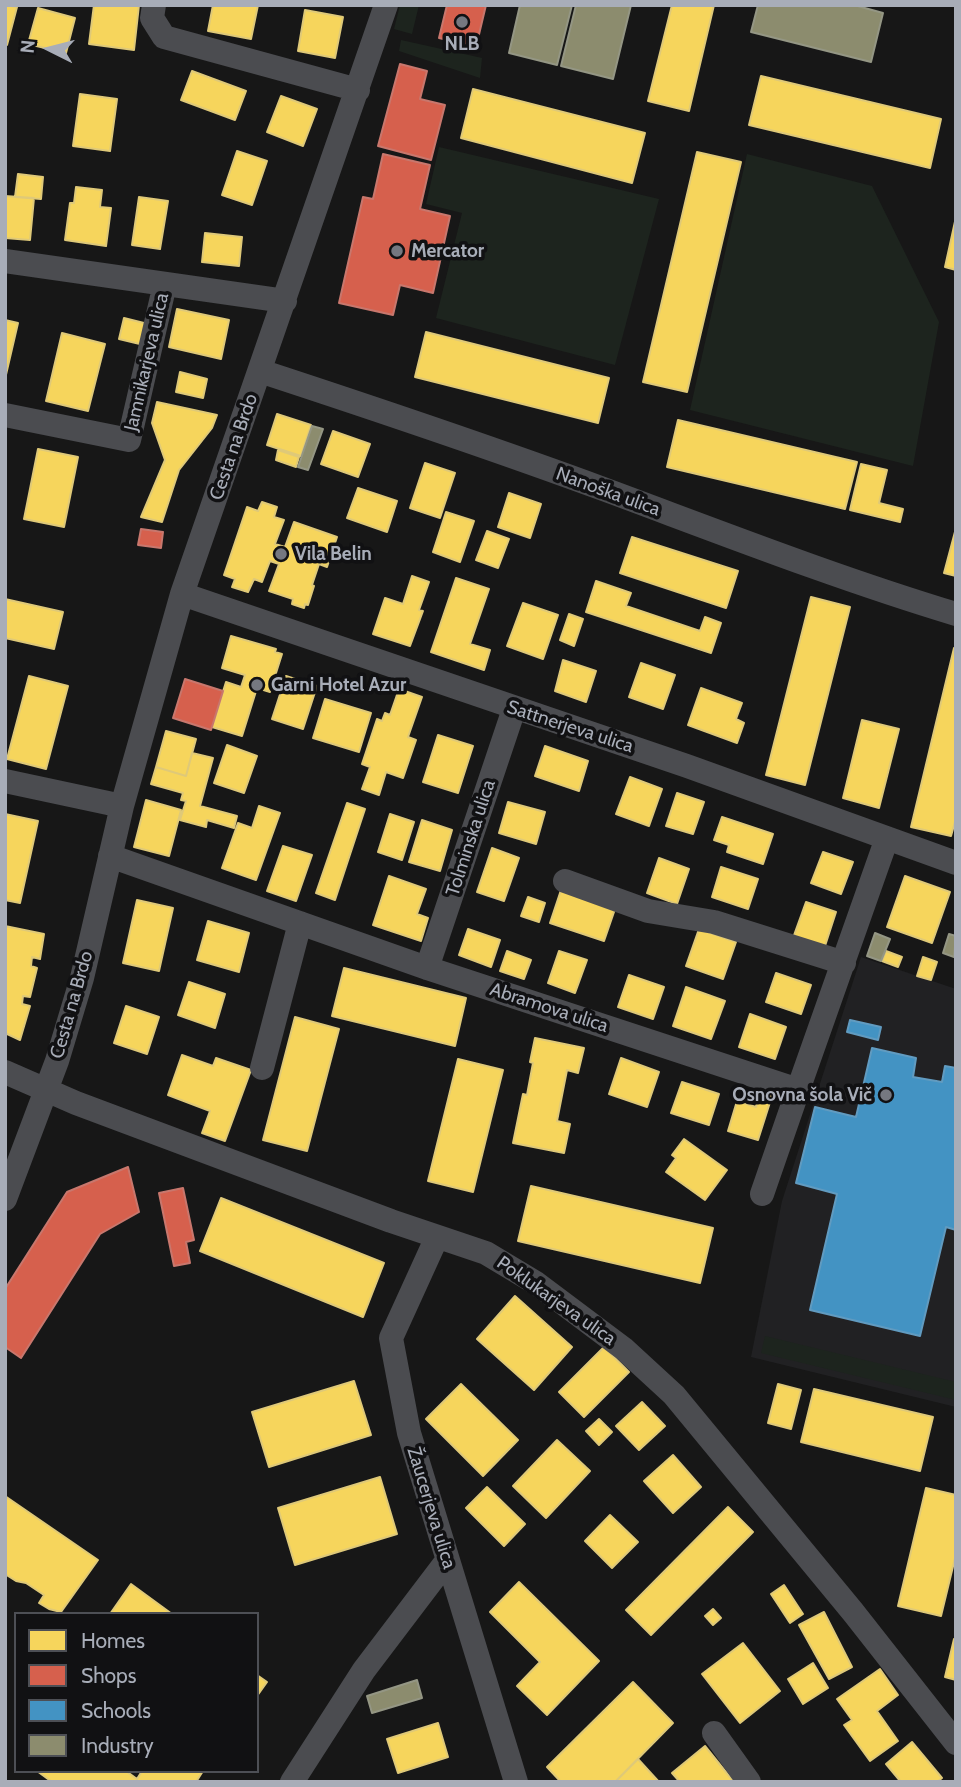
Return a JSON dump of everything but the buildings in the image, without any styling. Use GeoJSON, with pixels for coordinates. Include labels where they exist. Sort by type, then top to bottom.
{"type":"FeatureCollection","features":[{"type":"Feature","properties":{"kind":"street"},"geometry":{"type":"LineString","coordinates":[[155,5],[152,18],[164,37],[358,90]]}},
{"type":"Feature","properties":{"kind":"street","name":"Cesta na Brdo"},"geometry":{"type":"LineString","coordinates":[[5,1199],[47,1090],[82,978],[122,807],[182,594],[386,5]]}},
{"type":"Feature","properties":{"kind":"street","name":"Jamnikarjeva ulica"},"geometry":{"type":"LineString","coordinates":[[5,261],[285,301]]}},
{"type":"Feature","properties":{"kind":"street","name":"Jamnikarjeva ulica"},"geometry":{"type":"LineString","coordinates":[[5,415],[129,440],[165,284]]}},
{"type":"Feature","properties":{"kind":"street","name":"Nanoška ulica"},"geometry":{"type":"LineString","coordinates":[[260,371],[604,489],[817,570],[956,614]]}},
{"type":"Feature","properties":{"kind":"street","name":"Sattnerjeva ulica"},"geometry":{"type":"LineString","coordinates":[[182,594],[687,766],[956,863]]}},
{"type":"Feature","properties":{"kind":"street","name":"Tolminska ulica"},"geometry":{"type":"LineString","coordinates":[[427,968],[514,709]]}},
{"type":"Feature","properties":{"kind":"street"},"geometry":{"type":"LineString","coordinates":[[5,781],[122,807]]}},
{"type":"Feature","properties":{"kind":"street"},"geometry":{"type":"LineString","coordinates":[[762,1194],[887,838]]}},
{"type":"Feature","properties":{"kind":"street","name":"Abramova ulica"},"geometry":{"type":"LineString","coordinates":[[110,856],[427,968],[798,1090]]}},
{"type":"Feature","properties":{"kind":"street"},"geometry":{"type":"LineString","coordinates":[[565,881],[648,911],[714,922],[844,963]]}},
{"type":"Feature","properties":{"kind":"street"},"geometry":{"type":"LineString","coordinates":[[262,1068],[300,923]]}},
{"type":"Feature","properties":{"kind":"street","name":"Poklukarjeva ulica"},"geometry":{"type":"LineString","coordinates":[[5,1072],[89,1108],[486,1253],[533,1281],[624,1349],[674,1395],[853,1612],[956,1743]]}},
{"type":"Feature","properties":{"kind":"street","name":"Žaucerjeva ulica"},"geometry":{"type":"LineString","coordinates":[[437,1237],[391,1338],[409,1433],[446,1562],[516,1782]]}},
{"type":"Feature","properties":{"kind":"street"},"geometry":{"type":"LineString","coordinates":[[292,1782],[364,1670],[446,1562]]}},
{"type":"Feature","properties":{"kind":"street"},"geometry":{"type":"LineString","coordinates":[[714,1733],[749,1782]]}},
{"type":"Feature","properties":{"kind":"shaded area"},"geometry":{"type":"Polygon","coordinates":[[[400,5],[419,5],[412,34],[394,29],[400,5]]]}},
{"type":"Feature","properties":{"kind":"shaded area"},"geometry":{"type":"Polygon","coordinates":[[[401,40],[482,58],[480,78],[399,51],[401,40]]]}},
{"type":"Feature","properties":{"kind":"shaded area"},"geometry":{"type":"Polygon","coordinates":[[[439,147],[659,199],[615,365],[436,318],[462,213],[426,204],[439,147]]]}},
{"type":"Feature","properties":{"kind":"shaded area"},"geometry":{"type":"Polygon","coordinates":[[[747,154],[872,186],[939,322],[913,466],[690,410],[747,154]]]}},
{"type":"Feature","properties":{"kind":"shaded area","name":"Osnovna šola Vič"},"geometry":{"type":"Polygon","coordinates":[[[861,957],[956,989],[956,1407],[751,1357],[782,1201],[861,957]]]}},
{"type":"Feature","properties":{"kind":"shaded area"},"geometry":{"type":"Polygon","coordinates":[[[765,1336],[956,1382],[956,1400],[761,1353],[765,1336]]]}},
{"type":"Feature","properties":{"kind":"place","name":"NLB"},"geometry":{"type":"Point","coordinates":[462,22]}},
{"type":"Feature","properties":{"kind":"place","name":"Mercator"},"geometry":{"type":"Point","coordinates":[397,251]}},
{"type":"Feature","properties":{"kind":"place","name":"Vila Belin"},"geometry":{"type":"Point","coordinates":[281,554]}},
{"type":"Feature","properties":{"kind":"place","name":"Garni Hotel Azur"},"geometry":{"type":"Point","coordinates":[257,685]}},
{"type":"Feature","properties":{"kind":"place","name":"Osnovna šola Vič"},"geometry":{"type":"Point","coordinates":[886,1095]}}]}
